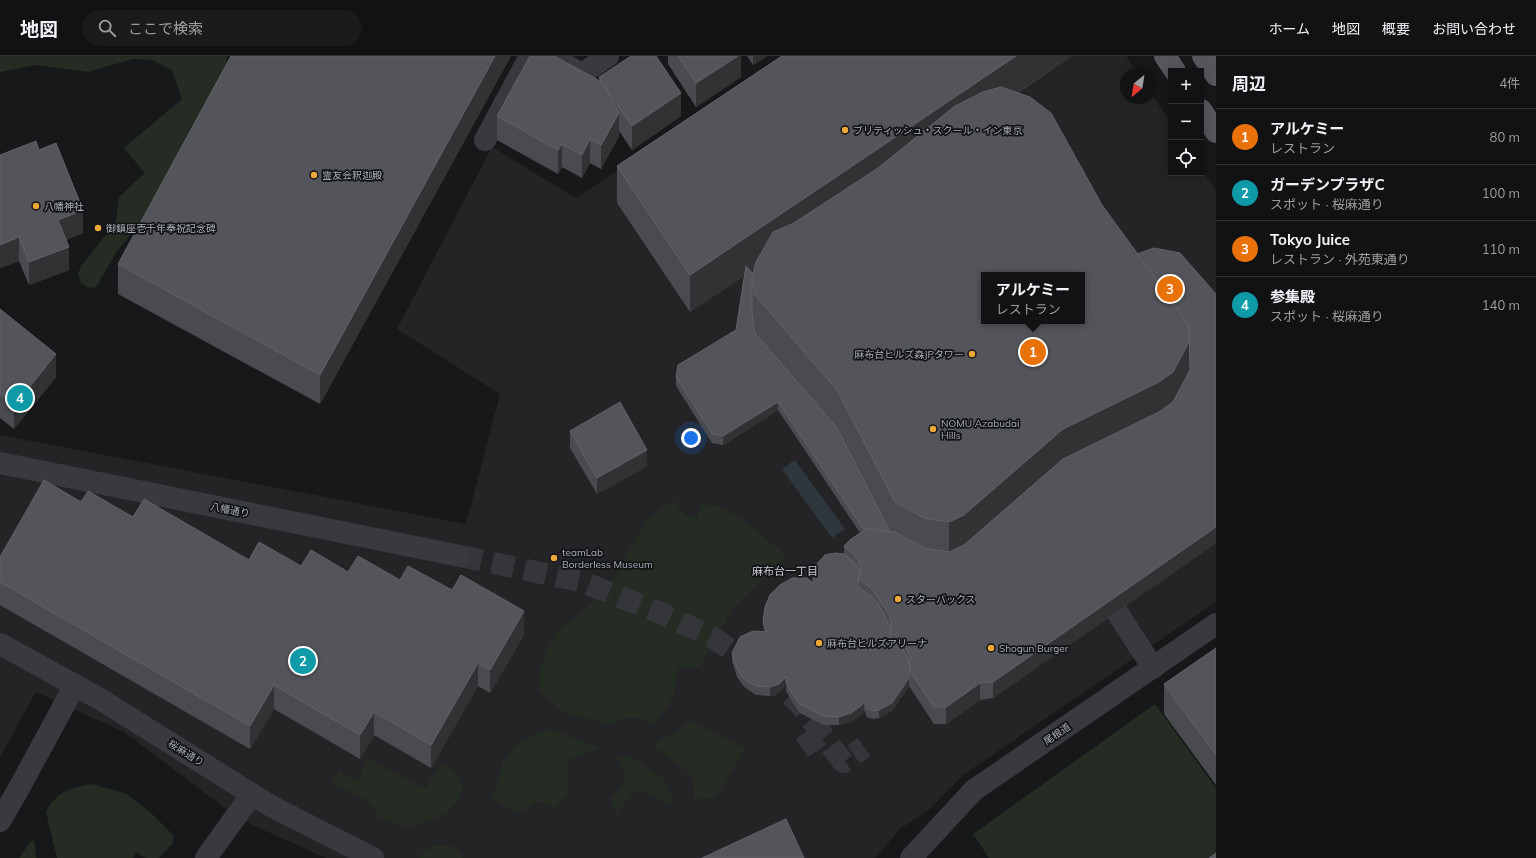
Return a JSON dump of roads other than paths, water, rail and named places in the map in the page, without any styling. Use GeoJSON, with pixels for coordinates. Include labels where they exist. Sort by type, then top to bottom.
{"type":"FeatureCollection","features":[{"type":"Feature","properties":{"kind":"main road"},"geometry":{"type":"LineString","coordinates":[[1165,56],[1173,68]]}},
{"type":"Feature","properties":{"kind":"main road"},"geometry":{"type":"LineString","coordinates":[[1203,56],[1216,75]]}},
{"type":"Feature","properties":{"kind":"main road"},"geometry":{"type":"LineString","coordinates":[[1204,114],[1216,132]]}},
{"type":"Feature","properties":{"kind":"street"},"geometry":{"type":"LineString","coordinates":[[485,140],[530,56]]}},
{"type":"Feature","properties":{"kind":"street"},"geometry":{"type":"LineString","coordinates":[[550,56],[582,74],[608,56]]}},
{"type":"Feature","properties":{"kind":"street","name":"八幡通り"},"geometry":{"type":"LineString","coordinates":[[0,463],[460,556]]}},
{"type":"Feature","properties":{"kind":"street"},"geometry":{"type":"LineString","coordinates":[[1117,612],[1153,668]]}},
{"type":"Feature","properties":{"kind":"street","name":"尾根道"},"geometry":{"type":"LineString","coordinates":[[911,858],[974,790],[1216,624]]}},
{"type":"Feature","properties":{"kind":"street","name":"桜麻通り"},"geometry":{"type":"LineString","coordinates":[[0,644],[100,699],[269,805],[373,858]]}},
{"type":"Feature","properties":{"kind":"street"},"geometry":{"type":"LineString","coordinates":[[0,821],[75,685]]}},
{"type":"Feature","properties":{"kind":"street"},"geometry":{"type":"LineString","coordinates":[[206,858],[252,794]]}},
{"type":"Feature","properties":{"kind":"tunnel"},"geometry":{"type":"LineString","coordinates":[[460,556],[580,581],[658,612],[712,637],[750,663],[799,703],[843,762],[864,747]]}},
{"type":"Feature","properties":{"kind":"tunnel"},"geometry":{"type":"LineString","coordinates":[[802,748],[822,734]]}},
{"type":"Feature","properties":{"kind":"place","name":"ブリティッシュ・スクール・イン東京"},"geometry":{"type":"Point","coordinates":[845,130]}},
{"type":"Feature","properties":{"kind":"place","name":"霊友会釈迦殿"},"geometry":{"type":"Point","coordinates":[314,175]}},
{"type":"Feature","properties":{"kind":"place","name":"八幡神社"},"geometry":{"type":"Point","coordinates":[36,206]}},
{"type":"Feature","properties":{"kind":"place","name":"御鎮座壱千年奉祝記念碑"},"geometry":{"type":"Point","coordinates":[98,228]}},
{"type":"Feature","properties":{"kind":"place","name":"Tokyo Juice"},"geometry":{"type":"Point","coordinates":[1170,289]}},
{"type":"Feature","properties":{"kind":"place","name":"アルケミー"},"geometry":{"type":"Point","coordinates":[1033,352]}},
{"type":"Feature","properties":{"kind":"place","name":"麻布台ヒルズ森JPタワー"},"geometry":{"type":"Point","coordinates":[972,354]}},
{"type":"Feature","properties":{"kind":"place","name":"参集殿"},"geometry":{"type":"Point","coordinates":[20,398]}},
{"type":"Feature","properties":{"kind":"place","name":"NOMU Azabudai Hills"},"geometry":{"type":"Point","coordinates":[933,429]}},
{"type":"Feature","properties":{"kind":"place","name":"teamLab Borderless Museum"},"geometry":{"type":"Point","coordinates":[554,558]}},
{"type":"Feature","properties":{"kind":"place","name":"スターバックス"},"geometry":{"type":"Point","coordinates":[898,599]}},
{"type":"Feature","properties":{"kind":"place","name":"麻布台ヒルズアリーナ"},"geometry":{"type":"Point","coordinates":[819,643]}},
{"type":"Feature","properties":{"kind":"place","name":"Shogun Burger"},"geometry":{"type":"Point","coordinates":[991,648]}},
{"type":"Feature","properties":{"kind":"place","name":"ガーデンプラザC"},"geometry":{"type":"Point","coordinates":[303,661]}},
{"type":"Feature","properties":{"kind":"district","name":"麻布台一丁目"},"geometry":{"type":"Point","coordinates":[785,571]}}]}
